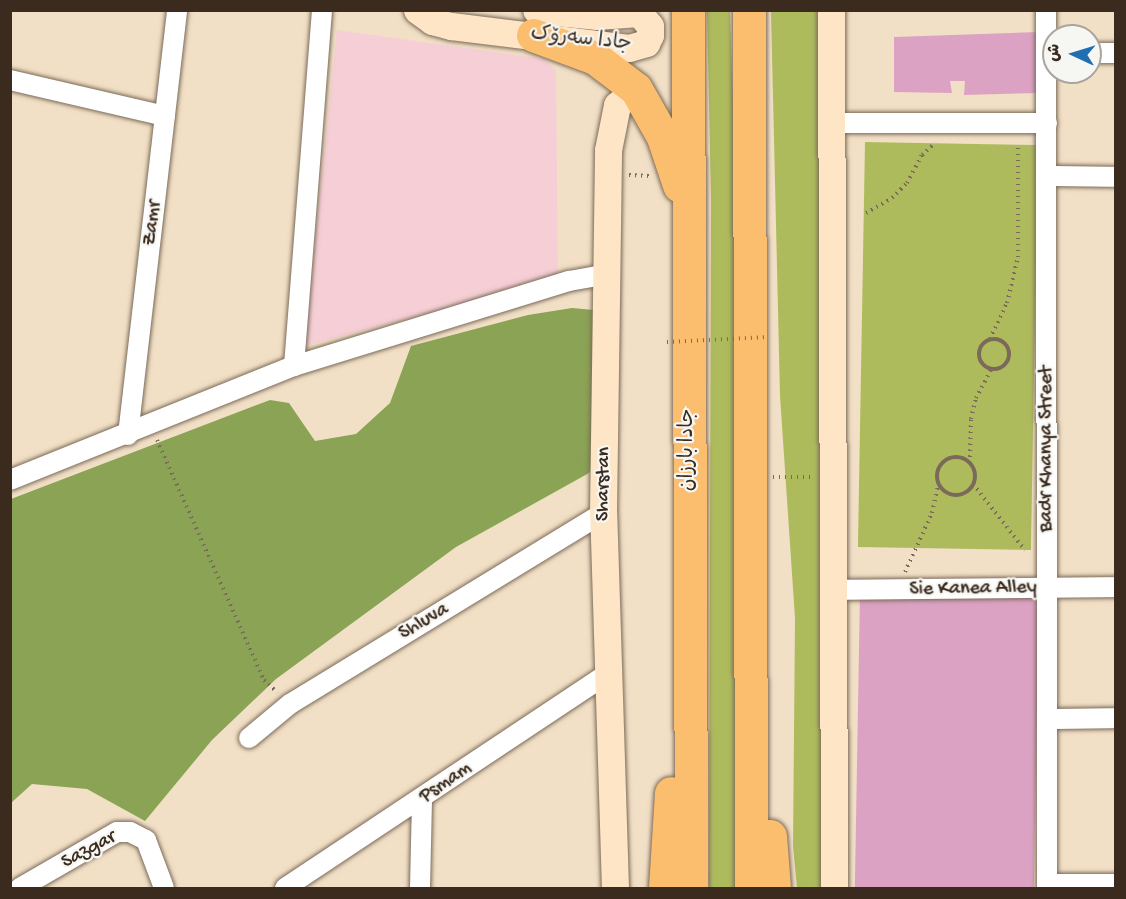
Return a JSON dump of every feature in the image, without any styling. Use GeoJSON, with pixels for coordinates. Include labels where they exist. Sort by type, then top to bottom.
{"type":"FeatureCollection","features":[{"type":"Feature","properties":{"kind":"highway","name":"جادا بارزان"},"geometry":{"type":"LineString","coordinates":[[688,10],[688,573],[691,888]]}},
{"type":"Feature","properties":{"kind":"highway"},"geometry":{"type":"LineString","coordinates":[[749,10],[751,888]]}},
{"type":"Feature","properties":{"kind":"highway"},"geometry":{"type":"LineString","coordinates":[[535,23],[595,58],[636,89],[663,137],[688,215]]}},
{"type":"Feature","properties":{"kind":"highway"},"geometry":{"type":"LineString","coordinates":[[751,570],[774,888]]}},
{"type":"Feature","properties":{"kind":"highway"},"geometry":{"type":"LineString","coordinates":[[665,888],[688,573]]}},
{"type":"Feature","properties":{"kind":"main road","name":"جادا سەرۆک"},"geometry":{"type":"LineString","coordinates":[[417,10],[441,24],[535,23]]}},
{"type":"Feature","properties":{"kind":"main road"},"geometry":{"type":"LineString","coordinates":[[831,10],[830,477],[834,888]]}},
{"type":"Feature","properties":{"kind":"main road","name":"Sharstan"},"geometry":{"type":"LineString","coordinates":[[615,888],[606,675],[603,513],[609,274],[608,175],[610,128],[617,105],[636,89]]}},
{"type":"Feature","properties":{"kind":"street","name":"Zamr"},"geometry":{"type":"LineString","coordinates":[[128,435],[177,10]]}},
{"type":"Feature","properties":{"kind":"street"},"geometry":{"type":"LineString","coordinates":[[294,366],[322,10]]}},
{"type":"Feature","properties":{"kind":"street"},"geometry":{"type":"LineString","coordinates":[[10,80],[165,116]]}},
{"type":"Feature","properties":{"kind":"street","name":"Badr Khanya Street"},"geometry":{"type":"LineString","coordinates":[[1047,886],[1046,176],[1049,84]]}},
{"type":"Feature","properties":{"kind":"street"},"geometry":{"type":"LineString","coordinates":[[830,123],[1047,123]]}},
{"type":"Feature","properties":{"kind":"street"},"geometry":{"type":"LineString","coordinates":[[1046,176],[1116,177]]}},
{"type":"Feature","properties":{"kind":"street"},"geometry":{"type":"LineString","coordinates":[[10,480],[128,435],[294,366],[569,281],[609,274]]}},
{"type":"Feature","properties":{"kind":"street","name":"Shluva"},"geometry":{"type":"LineString","coordinates":[[249,738],[290,704],[603,513]]}},
{"type":"Feature","properties":{"kind":"street","name":"Sie Kanea Alley"},"geometry":{"type":"LineString","coordinates":[[831,590],[1116,587]]}},
{"type":"Feature","properties":{"kind":"street","name":"Psmam"},"geometry":{"type":"LineString","coordinates":[[285,888],[606,675]]}},
{"type":"Feature","properties":{"kind":"street"},"geometry":{"type":"LineString","coordinates":[[1047,719],[1116,718]]}},
{"type":"Feature","properties":{"kind":"street"},"geometry":{"type":"LineString","coordinates":[[420,888],[422,799]]}},
{"type":"Feature","properties":{"kind":"street","name":"Sazgar"},"geometry":{"type":"LineString","coordinates":[[20,888],[123,832],[146,840],[164,888]]}},
{"type":"Feature","properties":{"kind":"street"},"geometry":{"type":"LineString","coordinates":[[1047,886],[1116,884]]}},
{"type":"Feature","properties":{"kind":"path"},"geometry":{"type":"LineString","coordinates":[[866,213],[892,198],[907,183],[922,155],[935,143],[945,143]]}},
{"type":"Feature","properties":{"kind":"path"},"geometry":{"type":"LineString","coordinates":[[991,370],[982,364],[978,355],[981,345],[990,339],[1007,303],[1018,257],[1020,144],[1010,144]]}},
{"type":"Feature","properties":{"kind":"path"},"geometry":{"type":"LineString","coordinates":[[608,175],[660,176]]}},
{"type":"Feature","properties":{"kind":"path"},"geometry":{"type":"LineString","coordinates":[[667,342],[768,337]]}},
{"type":"Feature","properties":{"kind":"path"},"geometry":{"type":"LineString","coordinates":[[990,339],[1000,340],[1009,351],[1005,365],[991,370],[976,398],[971,419],[970,464],[974,472],[973,484],[1025,550]]}},
{"type":"Feature","properties":{"kind":"path"},"geometry":{"type":"LineString","coordinates":[[156,436],[264,680]]}},
{"type":"Feature","properties":{"kind":"path"},"geometry":{"type":"LineString","coordinates":[[898,589],[924,533],[938,484],[938,471],[945,461],[956,457],[970,464]]}},
{"type":"Feature","properties":{"kind":"path"},"geometry":{"type":"LineString","coordinates":[[772,466],[772,477],[830,477]]}},
{"type":"Feature","properties":{"kind":"path"},"geometry":{"type":"LineString","coordinates":[[938,484],[947,493],[959,495],[973,484]]}},
{"type":"Feature","properties":{"kind":"shaded area"},"geometry":{"type":"Polygon","coordinates":[[[337,30],[544,59],[556,71],[558,279],[304,346],[337,30]]]}},
{"type":"Feature","properties":{"kind":"green space"},"geometry":{"type":"Polygon","coordinates":[[[707,11],[730,11],[737,229],[740,888],[709,888],[711,199],[707,11]]]}},
{"type":"Feature","properties":{"kind":"green space"},"geometry":{"type":"Polygon","coordinates":[[[771,11],[821,11],[826,888],[797,888],[793,846],[795,618],[780,396],[771,11]]]}},
{"type":"Feature","properties":{"kind":"green space"},"geometry":{"type":"Polygon","coordinates":[[[865,142],[1038,145],[1031,550],[858,547],[865,142]]]}},
{"type":"Feature","properties":{"kind":"green space"},"geometry":{"type":"Polygon","coordinates":[[[572,308],[594,310],[600,456],[589,473],[456,547],[276,679],[212,740],[145,821],[87,789],[32,784],[11,803],[11,499],[270,400],[289,403],[315,441],[356,434],[390,403],[411,346],[528,315],[572,308]]]}},
{"type":"Feature","properties":{"kind":"building"},"geometry":{"type":"Polygon","coordinates":[[[1040,32],[1038,93],[964,95],[965,81],[950,81],[952,93],[894,92],[894,37],[1040,32]]]}},
{"type":"Feature","properties":{"kind":"building"},"geometry":{"type":"Polygon","coordinates":[[[860,592],[1039,595],[1034,888],[855,888],[860,592]]]}}]}
